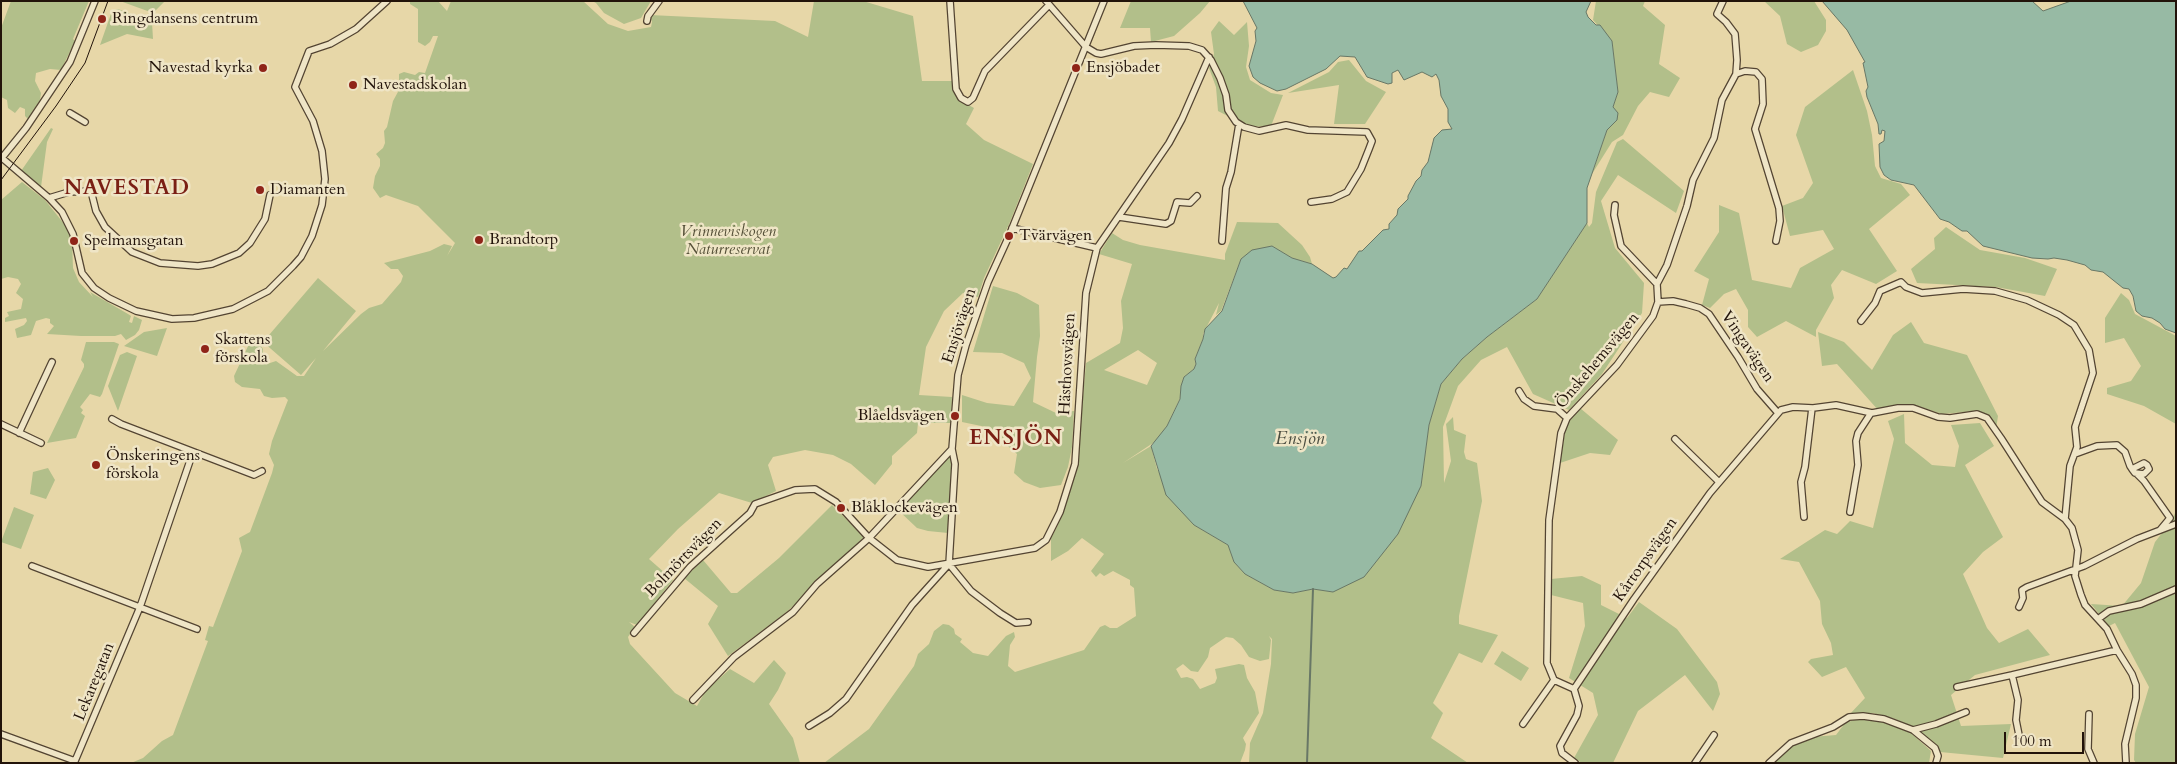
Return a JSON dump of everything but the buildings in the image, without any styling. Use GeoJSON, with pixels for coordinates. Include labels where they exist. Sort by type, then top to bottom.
{"type":"FeatureCollection","features":[{"type":"Feature","properties":{"kind":"street"},"geometry":{"type":"LineString","coordinates":[[95,1],[70,62],[26,128],[1,158],[49,198],[62,212],[68,223],[82,273],[94,288],[109,298],[136,311],[172,318],[208,316],[244,304],[274,286],[301,257],[312,236],[322,205],[325,179],[322,150],[313,121],[296,88],[309,51],[330,44],[356,29],[387,1]]}},
{"type":"Feature","properties":{"kind":"street"},"geometry":{"type":"LineString","coordinates":[[647,21],[648,16],[659,1]]}},
{"type":"Feature","properties":{"kind":"street"},"geometry":{"type":"LineString","coordinates":[[950,1],[956,89],[961,98],[968,102],[973,98],[985,71],[1047,3],[1086,47],[1096,53],[1101,54],[1134,46],[1189,46],[1202,50],[1209,57],[1220,78],[1226,95],[1228,110],[1239,124],[1259,131],[1286,124],[1308,130],[1367,132],[1372,141],[1362,169],[1347,192],[1332,199],[1311,202]]}},
{"type":"Feature","properties":{"kind":"street","name":"Ensjövägen"},"geometry":{"type":"LineString","coordinates":[[952,449],[960,362],[988,282],[1012,228],[1104,1]]}},
{"type":"Feature","properties":{"kind":"street"},"geometry":{"type":"LineString","coordinates":[[1616,205],[1614,215],[1621,246],[1657,284],[1667,266],[1687,206],[1693,180],[1714,138],[1722,100],[1736,74],[1737,63],[1734,34],[1726,22],[1717,14],[1723,1]]}},
{"type":"Feature","properties":{"kind":"street","name":"Hästhovsvägen"},"geometry":{"type":"LineString","coordinates":[[869,538],[891,556],[908,564],[928,567],[1035,548],[1046,540],[1055,524],[1075,464],[1086,294],[1096,248],[1169,143],[1209,57]]}},
{"type":"Feature","properties":{"kind":"street"},"geometry":{"type":"LineString","coordinates":[[1737,63],[1745,71]]}},
{"type":"Feature","properties":{"kind":"street"},"geometry":{"type":"LineString","coordinates":[[1736,74],[1745,71],[1756,72],[1762,79],[1763,104],[1756,129],[1779,208],[1780,221],[1776,241]]}},
{"type":"Feature","properties":{"kind":"street"},"geometry":{"type":"LineString","coordinates":[[70,113],[85,122]]}},
{"type":"Feature","properties":{"kind":"street"},"geometry":{"type":"LineString","coordinates":[[1222,241],[1226,188],[1231,172],[1239,124]]}},
{"type":"Feature","properties":{"kind":"street"},"geometry":{"type":"LineString","coordinates":[[49,198],[69,192],[91,191],[96,211],[104,227],[132,252],[160,263],[198,266],[212,264],[239,252],[250,242],[265,219],[270,195]]}},
{"type":"Feature","properties":{"kind":"street"},"geometry":{"type":"LineString","coordinates":[[1119,217],[1166,224],[1171,221],[1177,202],[1190,203],[1197,196]]}},
{"type":"Feature","properties":{"kind":"street"},"geometry":{"type":"LineString","coordinates":[[1012,228],[1096,248]]}},
{"type":"Feature","properties":{"kind":"street"},"geometry":{"type":"LineString","coordinates":[[1861,321],[1875,303],[1880,291],[1901,282],[1906,287],[1922,293],[1963,289],[1995,291],[2028,300],[2059,314],[2074,326],[2089,350],[2093,373],[2075,427],[2077,447],[2070,466],[2064,519]]}},
{"type":"Feature","properties":{"kind":"street","name":"Önskehemsvägen"},"geometry":{"type":"LineString","coordinates":[[1554,680],[1546,663],[1549,520],[1561,432],[1567,418],[1617,365],[1645,328],[1658,302],[1657,284]]}},
{"type":"Feature","properties":{"kind":"street","name":"Vingavägen"},"geometry":{"type":"LineString","coordinates":[[1658,302],[1673,301],[1686,304],[1700,308],[1708,314],[1738,357],[1757,389],[1778,413]]}},
{"type":"Feature","properties":{"kind":"street"},"geometry":{"type":"LineString","coordinates":[[20,433],[52,362]]}},
{"type":"Feature","properties":{"kind":"street"},"geometry":{"type":"LineString","coordinates":[[1519,392],[1524,399],[1534,406],[1558,409],[1567,418]]}},
{"type":"Feature","properties":{"kind":"street"},"geometry":{"type":"LineString","coordinates":[[1778,413],[1793,407],[1812,408],[1836,405],[1871,413],[1905,408],[1943,418],[1977,414],[1984,416],[2015,457],[2042,502],[2064,519],[2072,528],[2078,550],[2074,570],[2077,586],[2085,605],[2108,629],[2117,650],[2134,679],[2136,691],[2125,744],[2126,763]]}},
{"type":"Feature","properties":{"kind":"street"},"geometry":{"type":"LineString","coordinates":[[1804,517],[1801,482],[1806,460],[1812,408]]}},
{"type":"Feature","properties":{"kind":"street","name":"Kårtorpsvägen"},"geometry":{"type":"LineString","coordinates":[[1574,689],[1666,553],[1719,482],[1778,413]]}},
{"type":"Feature","properties":{"kind":"street"},"geometry":{"type":"LineString","coordinates":[[1850,512],[1858,465],[1856,448],[1858,433],[1871,413]]}},
{"type":"Feature","properties":{"kind":"street"},"geometry":{"type":"LineString","coordinates":[[112,419],[193,452],[254,474],[262,471]]}},
{"type":"Feature","properties":{"kind":"street"},"geometry":{"type":"LineString","coordinates":[[1,424],[41,442]]}},
{"type":"Feature","properties":{"kind":"street"},"geometry":{"type":"LineString","coordinates":[[1675,439],[1719,482]]}},
{"type":"Feature","properties":{"kind":"street"},"geometry":{"type":"LineString","coordinates":[[2075,454],[2097,446],[2117,445],[2125,452],[2134,471],[2144,481],[2170,518],[2160,530]]}},
{"type":"Feature","properties":{"kind":"street"},"geometry":{"type":"LineString","coordinates":[[693,700],[734,657],[793,612],[817,584],[869,538],[952,449]]}},
{"type":"Feature","properties":{"kind":"street"},"geometry":{"type":"LineString","coordinates":[[809,726],[830,713],[846,699],[912,605],[949,564],[955,461],[952,449]]}},
{"type":"Feature","properties":{"kind":"street","name":"Lekaregatan"},"geometry":{"type":"LineString","coordinates":[[1,734],[75,762],[80,755],[140,607],[193,452]]}},
{"type":"Feature","properties":{"kind":"street","name":"Bolmörtsvägen"},"geometry":{"type":"LineString","coordinates":[[634,633],[690,567],[750,513],[755,504],[795,490],[815,489],[836,502],[869,538]]}},
{"type":"Feature","properties":{"kind":"street"},"geometry":{"type":"LineString","coordinates":[[2019,606],[2023,598],[2022,590],[2027,587],[2044,579],[2074,570],[2176,524]]}},
{"type":"Feature","properties":{"kind":"street"},"geometry":{"type":"LineString","coordinates":[[949,564],[971,591],[1000,613],[1016,623],[1028,622]]}},
{"type":"Feature","properties":{"kind":"street"},"geometry":{"type":"LineString","coordinates":[[32,566],[197,628]]}},
{"type":"Feature","properties":{"kind":"street"},"geometry":{"type":"LineString","coordinates":[[2098,619],[2109,611],[2141,604],[2176,589]]}},
{"type":"Feature","properties":{"kind":"street"},"geometry":{"type":"LineString","coordinates":[[1958,687],[2117,650]]}},
{"type":"Feature","properties":{"kind":"street"},"geometry":{"type":"LineString","coordinates":[[2012,675],[2018,700],[2016,720],[2019,735]]}},
{"type":"Feature","properties":{"kind":"street"},"geometry":{"type":"LineString","coordinates":[[1523,724],[1554,680],[1574,689],[1579,706],[1577,716],[1560,746],[1562,753],[1575,763]]}},
{"type":"Feature","properties":{"kind":"street"},"geometry":{"type":"LineString","coordinates":[[1913,730],[1936,724],[1966,712]]}},
{"type":"Feature","properties":{"kind":"street"},"geometry":{"type":"LineString","coordinates":[[2089,714],[2087,730],[2088,749],[2094,763]]}},
{"type":"Feature","properties":{"kind":"street"},"geometry":{"type":"LineString","coordinates":[[1769,763],[1791,743],[1833,727],[1849,717],[1873,716],[1913,730],[1935,748],[1938,756],[1936,763]]}},
{"type":"Feature","properties":{"kind":"street"},"geometry":{"type":"LineString","coordinates":[[1695,763],[1714,735]]}},
{"type":"Feature","properties":{"kind":"green space"},"geometry":{"type":"Polygon","coordinates":[[[11,1],[89,1],[73,39],[75,41],[61,70],[50,69],[36,73],[35,81],[41,93],[40,100],[28,119],[25,116],[25,109],[20,107],[15,113],[8,108],[7,100],[1,97],[1,28],[11,1]]]}},
{"type":"Feature","properties":{"kind":"green space"},"geometry":{"type":"Polygon","coordinates":[[[120,1],[165,1],[153,13],[120,1]]]}},
{"type":"Feature","properties":{"kind":"green space","name":"Vrinneviskogen Naturreservat"},"geometry":{"type":"Polygon","coordinates":[[[410,1],[438,1],[447,11],[451,1],[583,1],[608,24],[628,31],[651,27],[650,15],[775,21],[808,37],[814,1],[863,1],[913,16],[922,81],[953,81],[958,99],[974,108],[966,124],[984,140],[1033,164],[1010,222],[984,278],[978,297],[963,293],[944,311],[926,347],[919,395],[952,397],[951,423],[918,423],[917,433],[892,456],[892,464],[875,485],[851,464],[833,455],[805,450],[773,457],[768,465],[776,491],[752,503],[719,493],[678,529],[649,559],[673,580],[637,625],[629,622],[635,627],[628,637],[630,644],[675,693],[697,706],[706,690],[730,669],[754,683],[774,660],[786,673],[769,704],[793,738],[800,763],[131,763],[143,758],[162,741],[173,735],[208,641],[205,640],[209,626],[213,627],[242,551],[239,538],[250,532],[272,473],[274,465],[269,454],[288,400],[285,397],[272,398],[264,396],[260,389],[242,387],[235,382],[234,376],[250,342],[258,341],[263,349],[263,357],[267,364],[276,361],[297,376],[304,376],[316,358],[301,375],[263,342],[318,278],[356,311],[323,351],[361,314],[369,308],[382,304],[401,282],[403,276],[398,269],[391,269],[384,263],[430,251],[444,244],[452,246],[447,256],[455,243],[418,206],[386,195],[380,198],[373,188],[375,176],[380,166],[380,159],[376,154],[383,148],[385,143],[384,131],[387,127],[393,101],[399,90],[399,74],[404,72],[415,75],[419,72],[425,73],[438,36],[433,36],[425,46],[418,42],[418,9],[410,4],[410,1]]]}},
{"type":"Feature","properties":{"kind":"green space"},"geometry":{"type":"Polygon","coordinates":[[[592,1],[651,1],[641,18],[624,24],[604,13],[592,1]]]}},
{"type":"Feature","properties":{"kind":"green space"},"geometry":{"type":"Polygon","coordinates":[[[1131,1],[1210,1],[1200,13],[1174,36],[1151,42],[1150,28],[1120,28],[1131,1]]]}},
{"type":"Feature","properties":{"kind":"green space"},"geometry":{"type":"Polygon","coordinates":[[[1596,1],[1645,1],[1643,6],[1665,25],[1659,64],[1680,78],[1669,97],[1650,92],[1638,106],[1623,135],[1612,142],[1592,174],[1607,130],[1616,120],[1613,107],[1618,92],[1612,41],[1593,20],[1596,1]]]}},
{"type":"Feature","properties":{"kind":"green space"},"geometry":{"type":"Polygon","coordinates":[[[1764,1],[1814,1],[1826,20],[1826,31],[1818,45],[1801,52],[1787,44],[1780,16],[1764,1]]]}},
{"type":"Feature","properties":{"kind":"green space"},"geometry":{"type":"Polygon","coordinates":[[[118,9],[152,22],[153,39],[127,34],[100,45],[112,11],[118,9]]]}},
{"type":"Feature","properties":{"kind":"green space"},"geometry":{"type":"Polygon","coordinates":[[[1219,21],[1234,35],[1247,22],[1249,46],[1246,67],[1250,80],[1271,93],[1283,95],[1271,126],[1249,127],[1218,111],[1216,87],[1209,68],[1214,54],[1211,32],[1219,21]]]}},
{"type":"Feature","properties":{"kind":"green space"},"geometry":{"type":"Polygon","coordinates":[[[1349,60],[1366,81],[1386,92],[1365,124],[1334,124],[1339,85],[1288,93],[1329,72],[1338,62],[1349,60]]]}},
{"type":"Feature","properties":{"kind":"green space"},"geometry":{"type":"Polygon","coordinates":[[[1853,70],[1867,111],[1875,166],[1881,178],[1901,184],[1910,195],[1869,229],[1897,271],[1876,284],[1842,270],[1831,285],[1834,298],[1816,330],[1816,337],[1786,321],[1757,337],[1748,327],[1748,310],[1736,289],[1724,294],[1710,308],[1702,305],[1709,279],[1694,271],[1719,232],[1719,205],[1739,213],[1752,280],[1791,288],[1800,268],[1834,249],[1823,230],[1790,236],[1782,206],[1803,198],[1813,183],[1796,135],[1805,107],[1853,70]]]}},
{"type":"Feature","properties":{"kind":"green space"},"geometry":{"type":"Polygon","coordinates":[[[51,128],[53,129],[47,142],[41,187],[21,171],[51,128]]]}},
{"type":"Feature","properties":{"kind":"green space"},"geometry":{"type":"Polygon","coordinates":[[[1623,139],[1684,191],[1676,213],[1618,175],[1601,201],[1615,248],[1644,283],[1642,313],[1602,374],[1569,410],[1533,394],[1507,347],[1481,360],[1458,386],[1443,427],[1444,483],[1451,461],[1446,424],[1453,417],[1454,430],[1466,435],[1464,452],[1466,459],[1477,463],[1482,501],[1459,624],[1498,635],[1482,663],[1459,653],[1433,703],[1443,713],[1431,738],[1468,763],[1249,763],[1250,743],[1263,713],[1271,664],[1272,639],[1269,636],[1271,640],[1269,659],[1260,661],[1249,657],[1241,645],[1233,638],[1226,637],[1210,648],[1208,657],[1198,672],[1191,671],[1183,664],[1176,669],[1181,678],[1193,679],[1200,689],[1215,683],[1217,678],[1215,669],[1239,664],[1244,665],[1247,678],[1255,692],[1259,713],[1243,738],[1246,744],[1240,763],[824,763],[869,729],[914,666],[918,654],[929,644],[934,631],[943,624],[949,625],[954,629],[955,634],[962,639],[960,642],[973,653],[988,656],[1006,636],[1014,632],[1015,637],[1010,645],[1008,666],[1015,672],[1084,650],[1100,627],[1105,625],[1110,628],[1117,628],[1136,616],[1134,588],[1130,585],[1130,580],[1113,571],[1104,576],[1100,573],[1096,577],[1091,571],[1104,554],[1082,538],[1068,551],[1051,561],[1051,538],[1067,500],[1077,463],[1086,363],[1120,343],[1123,328],[1121,301],[1132,264],[1099,254],[1112,233],[1123,240],[1140,245],[1225,260],[1225,254],[1237,222],[1278,223],[1302,245],[1310,257],[1312,264],[1292,258],[1272,246],[1241,259],[1221,311],[1216,315],[1219,303],[1203,334],[1203,339],[1195,359],[1196,364],[1194,369],[1184,377],[1180,398],[1167,426],[1159,439],[1123,463],[1151,446],[1157,469],[1194,525],[1228,545],[1234,562],[1245,574],[1274,590],[1293,593],[1313,589],[1333,592],[1421,486],[1429,425],[1441,384],[1462,359],[1487,337],[1537,299],[1587,223],[1589,227],[1592,223],[1596,192],[1617,142],[1623,139]],[[1138,350],[1104,370],[1147,385],[1157,363],[1138,350]]]}},
{"type":"Feature","properties":{"kind":"green space"},"geometry":{"type":"Polygon","coordinates":[[[22,182],[45,200],[65,225],[72,240],[73,268],[79,282],[93,297],[90,292],[131,316],[129,322],[132,323],[134,316],[142,320],[139,330],[135,335],[126,340],[121,334],[115,336],[81,336],[47,334],[54,326],[50,323],[50,319],[46,318],[36,321],[31,335],[17,338],[15,329],[24,325],[27,321],[26,318],[5,322],[5,318],[9,316],[7,312],[21,309],[23,299],[16,293],[21,284],[18,279],[8,277],[1,279],[1,200],[22,182]]]}},
{"type":"Feature","properties":{"kind":"green space"},"geometry":{"type":"Polygon","coordinates":[[[1946,227],[1980,250],[2025,258],[2057,269],[2045,296],[1996,287],[1917,283],[1911,269],[1935,249],[1934,238],[1946,227]]]}},
{"type":"Feature","properties":{"kind":"green space"},"geometry":{"type":"Polygon","coordinates":[[[993,286],[1017,293],[1039,305],[1040,336],[1033,402],[1056,413],[1074,411],[1072,447],[1068,467],[1061,485],[1040,488],[1024,482],[1014,473],[1017,454],[986,427],[962,422],[962,395],[987,403],[1014,406],[1031,378],[1024,363],[1002,353],[973,352],[993,286]]]}},
{"type":"Feature","properties":{"kind":"green space"},"geometry":{"type":"Polygon","coordinates":[[[2121,293],[2129,300],[2135,314],[2176,336],[2176,424],[2144,406],[2107,394],[2107,388],[2131,381],[2141,366],[2124,338],[2105,343],[2105,318],[2121,293]]]}},
{"type":"Feature","properties":{"kind":"green space"},"geometry":{"type":"Polygon","coordinates":[[[1911,322],[1924,343],[1967,355],[1998,416],[1996,429],[1986,414],[1976,411],[1942,414],[1918,406],[1896,406],[1879,411],[1837,364],[1822,366],[1818,332],[1844,342],[1872,370],[1893,335],[1911,322]]]}},
{"type":"Feature","properties":{"kind":"green space"},"geometry":{"type":"Polygon","coordinates":[[[167,328],[157,356],[124,346],[144,332],[167,328]]]}},
{"type":"Feature","properties":{"kind":"green space"},"geometry":{"type":"Polygon","coordinates":[[[86,342],[114,342],[119,344],[102,394],[100,397],[90,394],[80,407],[83,410],[81,413],[85,416],[76,438],[47,443],[84,367],[81,360],[86,342]]]}},
{"type":"Feature","properties":{"kind":"green space"},"geometry":{"type":"Polygon","coordinates":[[[127,352],[137,356],[118,411],[108,386],[120,355],[127,352]]]}},
{"type":"Feature","properties":{"kind":"green space"},"geometry":{"type":"Polygon","coordinates":[[[1580,408],[1618,440],[1610,455],[1590,453],[1560,463],[1565,432],[1571,417],[1580,408]]]}},
{"type":"Feature","properties":{"kind":"green space"},"geometry":{"type":"Polygon","coordinates":[[[1904,414],[1905,443],[1932,465],[1955,467],[1959,446],[1951,425],[1980,423],[1994,446],[1965,465],[2003,537],[1983,552],[1963,574],[1987,628],[1999,643],[2028,629],[2050,655],[1975,675],[1951,695],[1961,726],[2011,724],[2003,758],[1940,752],[1937,745],[1915,728],[1895,719],[1873,713],[1849,715],[1865,698],[1846,667],[1822,677],[1808,662],[1811,659],[1833,655],[1831,643],[1822,624],[1820,601],[1799,562],[1780,559],[1825,530],[1837,534],[1850,521],[1873,528],[1894,439],[1888,421],[1904,414]]]}},
{"type":"Feature","properties":{"kind":"green space"},"geometry":{"type":"Polygon","coordinates":[[[948,457],[953,460],[948,533],[917,528],[898,510],[948,457]]]}},
{"type":"Feature","properties":{"kind":"green space"},"geometry":{"type":"Polygon","coordinates":[[[48,468],[55,480],[46,499],[30,494],[33,472],[48,468]]]}},
{"type":"Feature","properties":{"kind":"green space"},"geometry":{"type":"Polygon","coordinates":[[[832,505],[864,537],[820,582],[783,615],[728,656],[708,624],[718,606],[684,578],[703,560],[731,593],[737,593],[779,558],[832,505]]]}},
{"type":"Feature","properties":{"kind":"green space"},"geometry":{"type":"Polygon","coordinates":[[[14,507],[34,515],[21,549],[1,542],[14,507]]]}},
{"type":"Feature","properties":{"kind":"green space"},"geometry":{"type":"Polygon","coordinates":[[[2176,510],[2176,763],[2136,763],[2134,760],[2135,734],[2149,687],[2115,623],[2109,626],[2091,604],[2122,606],[2141,583],[2155,542],[2173,519],[2176,510]]]}},
{"type":"Feature","properties":{"kind":"green space"},"geometry":{"type":"Polygon","coordinates":[[[1582,576],[1601,585],[1601,605],[1627,618],[1639,602],[1677,629],[1717,682],[1720,694],[1713,711],[1685,675],[1638,711],[1613,763],[1582,763],[1574,758],[1598,715],[1593,693],[1569,678],[1585,626],[1583,603],[1551,595],[1551,579],[1582,576]]]}},
{"type":"Feature","properties":{"kind":"green space"},"geometry":{"type":"Polygon","coordinates":[[[1502,651],[1529,668],[1521,681],[1494,664],[1502,651]]]}},
{"type":"Feature","properties":{"kind":"green space"},"geometry":{"type":"Polygon","coordinates":[[[1857,719],[1877,720],[1911,733],[1931,751],[1929,763],[1773,763],[1790,747],[1812,737],[1836,735],[1845,723],[1857,719]]]}},
{"type":"Feature","properties":{"kind":"water","name":"Ensjön"},"geometry":{"type":"Polygon","coordinates":[[[1243,1],[1591,1],[1586,12],[1588,17],[1596,25],[1600,25],[1612,41],[1618,92],[1613,107],[1618,113],[1617,120],[1607,130],[1587,188],[1587,223],[1537,299],[1487,337],[1462,359],[1441,384],[1429,425],[1421,486],[1398,534],[1364,577],[1333,592],[1313,589],[1293,593],[1274,590],[1245,574],[1234,562],[1228,545],[1194,525],[1166,495],[1151,446],[1167,426],[1180,399],[1184,377],[1194,369],[1195,359],[1205,329],[1222,311],[1241,259],[1252,250],[1272,246],[1292,258],[1312,264],[1333,278],[1336,277],[1344,268],[1347,269],[1359,251],[1362,251],[1383,230],[1389,229],[1389,224],[1397,215],[1398,209],[1408,199],[1416,181],[1421,176],[1422,170],[1428,162],[1434,138],[1442,130],[1452,129],[1448,122],[1448,109],[1441,96],[1439,80],[1436,74],[1432,77],[1422,72],[1404,80],[1398,70],[1392,73],[1392,83],[1388,84],[1367,77],[1355,57],[1340,56],[1326,69],[1286,89],[1277,91],[1260,83],[1253,77],[1249,66],[1256,41],[1255,31],[1257,28],[1243,1]]]}},
{"type":"Feature","properties":{"kind":"water"},"geometry":{"type":"Polygon","coordinates":[[[1822,1],[2032,1],[2043,11],[2071,1],[2176,1],[2176,333],[2165,329],[2152,318],[2142,316],[2136,311],[2133,296],[2129,289],[2123,288],[2103,272],[2091,270],[2085,265],[2067,260],[2032,258],[1983,246],[1967,231],[1962,231],[1949,222],[1940,219],[1914,185],[1891,180],[1884,175],[1880,167],[1879,144],[1884,141],[1885,131],[1882,130],[1881,134],[1879,134],[1878,124],[1867,97],[1866,91],[1868,87],[1863,63],[1865,62],[1847,30],[1822,1]]]}},
{"type":"Feature","properties":{"kind":"waterway"},"geometry":{"type":"LineString","coordinates":[[1307,763],[1313,589]]}},
{"type":"Feature","properties":{"kind":"tram line"},"geometry":{"type":"LineString","coordinates":[[1,180],[56,106],[85,63],[108,1]]}},
{"type":"Feature","properties":{"kind":"place","name":"Ringdansens centrum"},"geometry":{"type":"Point","coordinates":[102,19]}},
{"type":"Feature","properties":{"kind":"place","name":"Navestad kyrka"},"geometry":{"type":"Point","coordinates":[263,68]}},
{"type":"Feature","properties":{"kind":"place","name":"Ensjöbadet"},"geometry":{"type":"Point","coordinates":[1076,68]}},
{"type":"Feature","properties":{"kind":"place","name":"Navestadskolan"},"geometry":{"type":"Point","coordinates":[353,85]}},
{"type":"Feature","properties":{"kind":"place","name":"Diamanten"},"geometry":{"type":"Point","coordinates":[260,190]}},
{"type":"Feature","properties":{"kind":"place","name":"Tvärvägen"},"geometry":{"type":"Point","coordinates":[1009,236]}},
{"type":"Feature","properties":{"kind":"place","name":"Brandtorp"},"geometry":{"type":"Point","coordinates":[479,240]}},
{"type":"Feature","properties":{"kind":"place","name":"Spelmansgatan"},"geometry":{"type":"Point","coordinates":[74,241]}},
{"type":"Feature","properties":{"kind":"place","name":"Skattens förskola"},"geometry":{"type":"Point","coordinates":[205,349]}},
{"type":"Feature","properties":{"kind":"place","name":"Blåeldsvägen"},"geometry":{"type":"Point","coordinates":[955,416]}},
{"type":"Feature","properties":{"kind":"place","name":"Önskeringens förskola"},"geometry":{"type":"Point","coordinates":[96,465]}},
{"type":"Feature","properties":{"kind":"place","name":"Blåklockevägen"},"geometry":{"type":"Point","coordinates":[841,508]}},
{"type":"Feature","properties":{"kind":"district","name":"NAVESTAD"},"geometry":{"type":"Point","coordinates":[127,189]}},
{"type":"Feature","properties":{"kind":"district","name":"ENSJÖN"},"geometry":{"type":"Point","coordinates":[1016,439]}}]}
